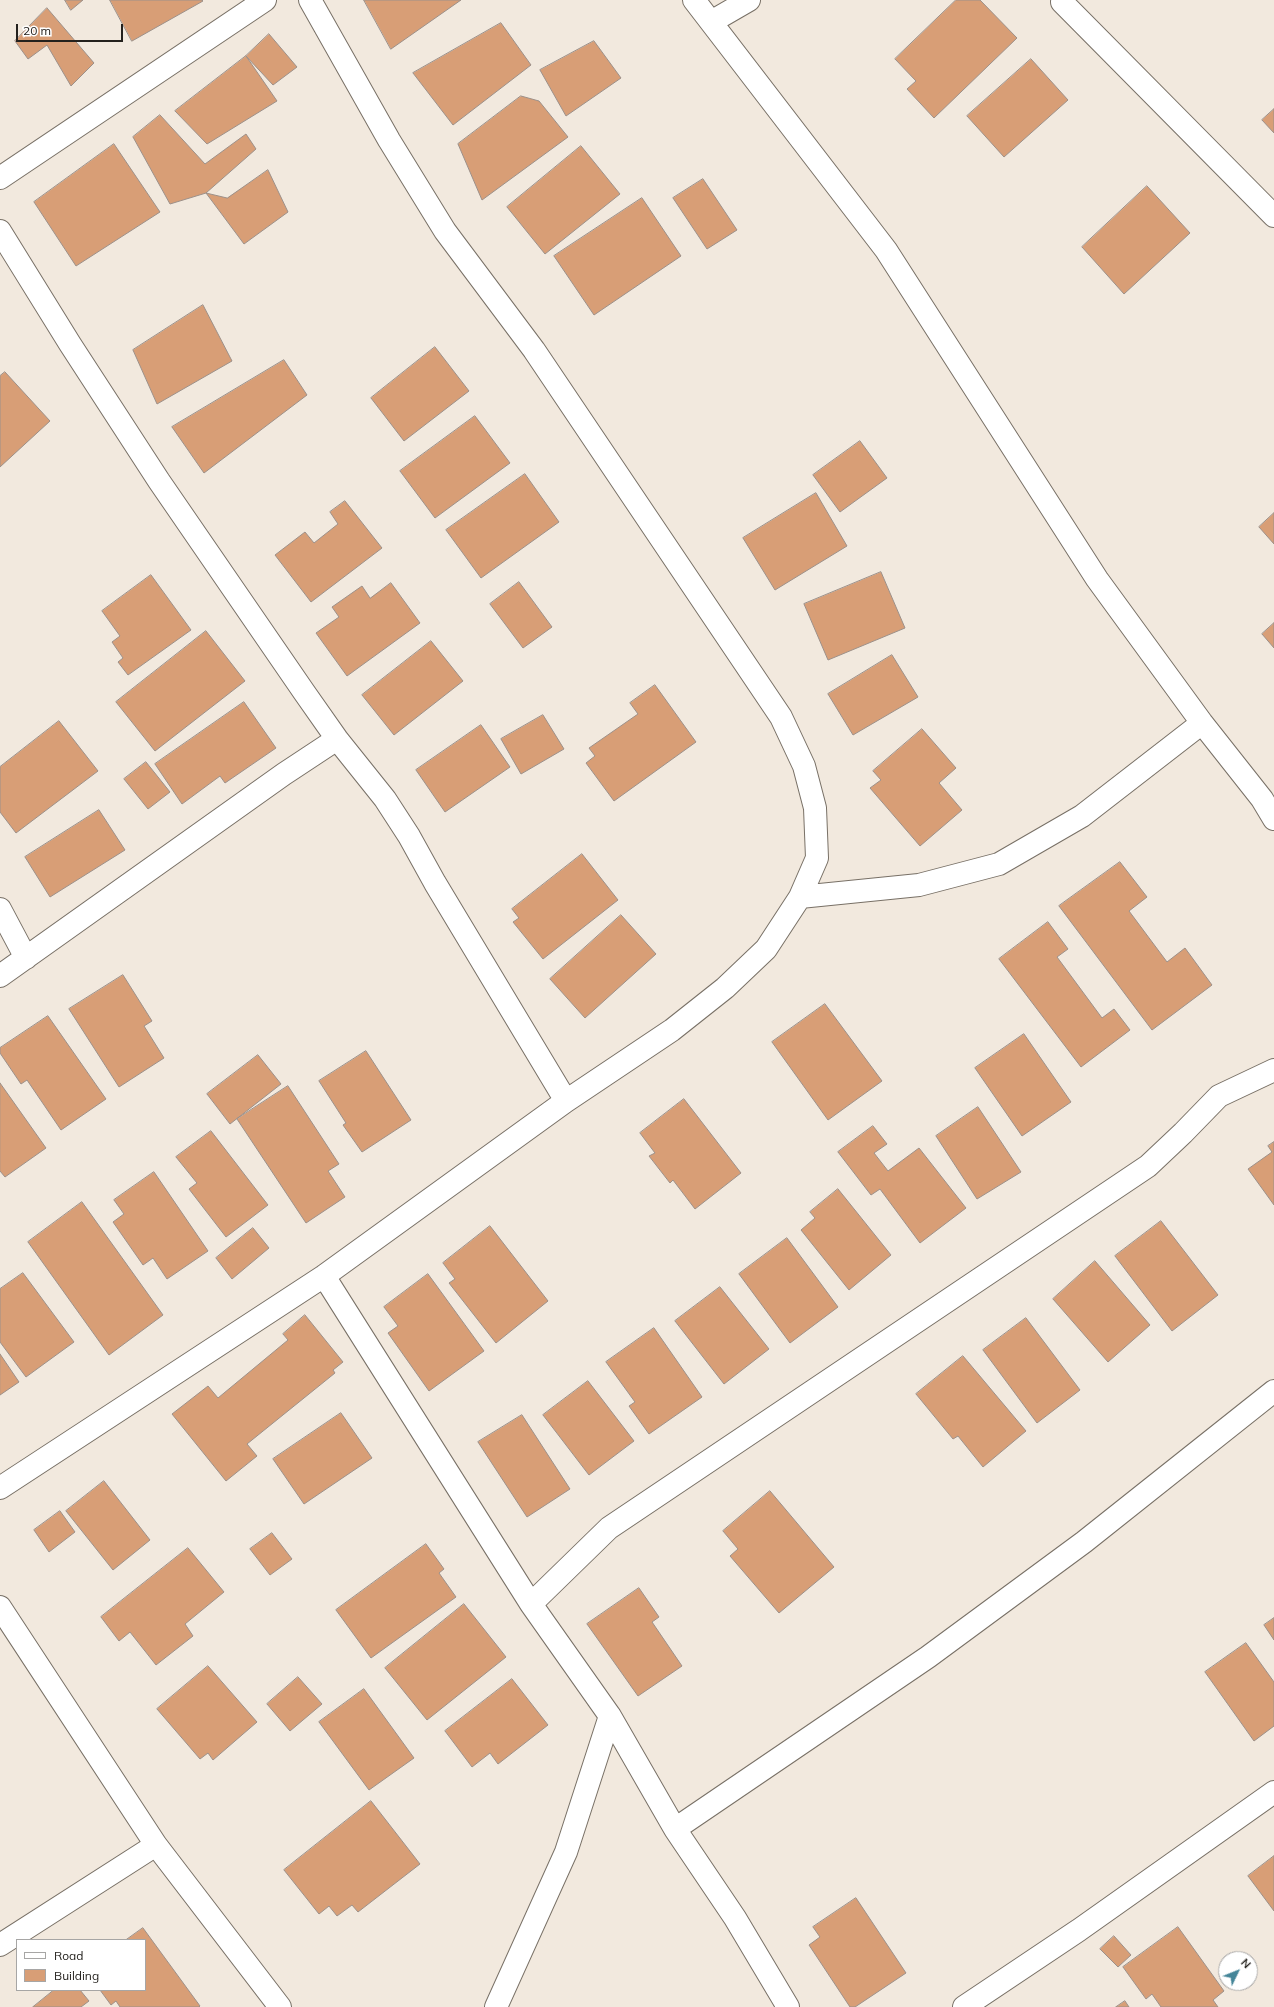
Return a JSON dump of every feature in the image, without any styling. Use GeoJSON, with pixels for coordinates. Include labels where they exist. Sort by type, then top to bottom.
{"type":"FeatureCollection","features":[{"type":"Feature","properties":{"kind":"street"},"geometry":{"type":"LineString","coordinates":[[0,178],[265,0]]}},
{"type":"Feature","properties":{"kind":"street"},"geometry":{"type":"LineString","coordinates":[[0,1488],[324,1276],[566,1101],[672,1030],[725,988],[766,949],[800,897],[817,858],[815,808],[804,766],[781,717],[534,350],[446,231],[389,140],[310,0]]}},
{"type":"Feature","properties":{"kind":"street"},"geometry":{"type":"LineString","coordinates":[[694,0],[886,250],[1097,579],[1202,723],[1268,794],[1274,819]]}},
{"type":"Feature","properties":{"kind":"street"},"geometry":{"type":"LineString","coordinates":[[711,22],[749,0]]}},
{"type":"Feature","properties":{"kind":"street"},"geometry":{"type":"LineString","coordinates":[[1064,0],[1062,2],[1067,8],[1274,216]]}},
{"type":"Feature","properties":{"kind":"street"},"geometry":{"type":"LineString","coordinates":[[0,231],[70,344],[159,481],[337,739],[385,799],[410,836],[435,883],[566,1101]]}},
{"type":"Feature","properties":{"kind":"street"},"geometry":{"type":"LineString","coordinates":[[800,897],[919,885],[999,864],[1082,816],[1202,723]]}},
{"type":"Feature","properties":{"kind":"street"},"geometry":{"type":"LineString","coordinates":[[0,976],[284,774],[337,739]]}},
{"type":"Feature","properties":{"kind":"street"},"geometry":{"type":"LineString","coordinates":[[0,910],[26,958]]}},
{"type":"Feature","properties":{"kind":"street"},"geometry":{"type":"LineString","coordinates":[[531,1604],[610,1528],[1148,1166],[1219,1096],[1274,1070]]}},
{"type":"Feature","properties":{"kind":"street"},"geometry":{"type":"LineString","coordinates":[[324,1276],[531,1604],[610,1716],[675,1829],[735,1918],[788,2007]]}},
{"type":"Feature","properties":{"kind":"street"},"geometry":{"type":"LineString","coordinates":[[675,1829],[928,1656],[1084,1542],[1274,1391]]}},
{"type":"Feature","properties":{"kind":"street"},"geometry":{"type":"LineString","coordinates":[[0,1607],[156,1845],[280,2007]]}},
{"type":"Feature","properties":{"kind":"street"},"geometry":{"type":"LineString","coordinates":[[496,2007],[566,1852],[610,1716]]}},
{"type":"Feature","properties":{"kind":"street"},"geometry":{"type":"LineString","coordinates":[[964,2007],[1079,1930],[1274,1792]]}},
{"type":"Feature","properties":{"kind":"street"},"geometry":{"type":"LineString","coordinates":[[0,1945],[156,1845]]}},
{"type":"Feature","properties":{"kind":"building"},"geometry":{"type":"Polygon","coordinates":[[[65,0],[83,0],[71,10],[65,0]]]}},
{"type":"Feature","properties":{"kind":"building"},"geometry":{"type":"Polygon","coordinates":[[[110,0],[202,0],[203,1],[132,41],[110,0]]]}},
{"type":"Feature","properties":{"kind":"building"},"geometry":{"type":"Polygon","coordinates":[[[364,0],[461,0],[391,49],[364,0]]]}},
{"type":"Feature","properties":{"kind":"building"},"geometry":{"type":"Polygon","coordinates":[[[956,0],[980,0],[1017,38],[934,118],[907,89],[916,81],[895,59],[956,0]]]}},
{"type":"Feature","properties":{"kind":"building"},"geometry":{"type":"Polygon","coordinates":[[[47,8],[94,63],[71,86],[47,45],[28,59],[15,41],[47,8]]]}},
{"type":"Feature","properties":{"kind":"building"},"geometry":{"type":"Polygon","coordinates":[[[501,23],[531,65],[453,125],[413,73],[501,23]]]}},
{"type":"Feature","properties":{"kind":"building"},"geometry":{"type":"Polygon","coordinates":[[[269,34],[297,67],[273,85],[246,56],[269,34]]]}},
{"type":"Feature","properties":{"kind":"building"},"geometry":{"type":"Polygon","coordinates":[[[594,41],[621,78],[566,116],[540,70],[594,41]]]}},
{"type":"Feature","properties":{"kind":"building"},"geometry":{"type":"Polygon","coordinates":[[[246,56],[277,101],[207,144],[175,111],[246,56]]]}},
{"type":"Feature","properties":{"kind":"building"},"geometry":{"type":"Polygon","coordinates":[[[1031,59],[1068,100],[1004,157],[967,116],[1031,59]]]}},
{"type":"Feature","properties":{"kind":"building"},"geometry":{"type":"Polygon","coordinates":[[[521,96],[539,101],[568,137],[482,200],[458,144],[521,96]]]}},
{"type":"Feature","properties":{"kind":"building"},"geometry":{"type":"Polygon","coordinates":[[[1274,109],[1274,133],[1262,120],[1274,109]]]}},
{"type":"Feature","properties":{"kind":"building"},"geometry":{"type":"Polygon","coordinates":[[[160,115],[205,164],[246,134],[256,149],[206,193],[170,204],[133,137],[160,115]]]}},
{"type":"Feature","properties":{"kind":"building"},"geometry":{"type":"Polygon","coordinates":[[[114,144],[160,212],[76,266],[34,202],[114,144]]]}},
{"type":"Feature","properties":{"kind":"building"},"geometry":{"type":"Polygon","coordinates":[[[581,146],[620,194],[545,254],[507,207],[581,146]]]}},
{"type":"Feature","properties":{"kind":"building"},"geometry":{"type":"Polygon","coordinates":[[[268,170],[288,212],[244,244],[206,193],[227,198],[268,170]]]}},
{"type":"Feature","properties":{"kind":"building"},"geometry":{"type":"Polygon","coordinates":[[[703,179],[737,230],[707,249],[673,198],[703,179]]]}},
{"type":"Feature","properties":{"kind":"building"},"geometry":{"type":"Polygon","coordinates":[[[1147,186],[1190,233],[1124,294],[1082,247],[1147,186]]]}},
{"type":"Feature","properties":{"kind":"building"},"geometry":{"type":"Polygon","coordinates":[[[642,198],[681,256],[594,315],[554,256],[642,198]]]}},
{"type":"Feature","properties":{"kind":"building"},"geometry":{"type":"Polygon","coordinates":[[[203,305],[232,361],[157,404],[133,350],[203,305]]]}},
{"type":"Feature","properties":{"kind":"building"},"geometry":{"type":"Polygon","coordinates":[[[435,347],[469,391],[404,441],[371,398],[435,347]]]}},
{"type":"Feature","properties":{"kind":"building"},"geometry":{"type":"Polygon","coordinates":[[[284,360],[307,395],[204,473],[172,427],[284,360]]]}},
{"type":"Feature","properties":{"kind":"building"},"geometry":{"type":"Polygon","coordinates":[[[5,372],[50,421],[0,467],[0,376],[5,372]]]}},
{"type":"Feature","properties":{"kind":"building"},"geometry":{"type":"Polygon","coordinates":[[[475,416],[510,463],[435,518],[400,471],[475,416]]]}},
{"type":"Feature","properties":{"kind":"building"},"geometry":{"type":"Polygon","coordinates":[[[860,441],[887,478],[840,512],[813,475],[860,441]]]}},
{"type":"Feature","properties":{"kind":"building"},"geometry":{"type":"Polygon","coordinates":[[[525,474],[559,522],[481,578],[446,530],[525,474]]]}},
{"type":"Feature","properties":{"kind":"building"},"geometry":{"type":"Polygon","coordinates":[[[816,493],[847,546],[775,590],[743,538],[816,493]]]}},
{"type":"Feature","properties":{"kind":"building"},"geometry":{"type":"Polygon","coordinates":[[[345,501],[382,548],[311,602],[275,555],[305,532],[314,543],[338,524],[330,512],[345,501]]]}},
{"type":"Feature","properties":{"kind":"building"},"geometry":{"type":"Polygon","coordinates":[[[1274,513],[1274,544],[1259,527],[1274,513]]]}},
{"type":"Feature","properties":{"kind":"building"},"geometry":{"type":"Polygon","coordinates":[[[881,572],[905,628],[828,660],[804,604],[881,572]]]}},
{"type":"Feature","properties":{"kind":"building"},"geometry":{"type":"Polygon","coordinates":[[[151,575],[191,630],[128,675],[118,662],[123,658],[112,642],[120,636],[102,611],[151,575]]]}},
{"type":"Feature","properties":{"kind":"building"},"geometry":{"type":"Polygon","coordinates":[[[519,582],[552,627],[523,648],[490,604],[519,582]]]}},
{"type":"Feature","properties":{"kind":"building"},"geometry":{"type":"Polygon","coordinates":[[[391,583],[420,623],[347,676],[316,633],[339,617],[332,607],[362,586],[370,598],[391,583]]]}},
{"type":"Feature","properties":{"kind":"building"},"geometry":{"type":"Polygon","coordinates":[[[1274,623],[1274,648],[1262,634],[1274,623]]]}},
{"type":"Feature","properties":{"kind":"building"},"geometry":{"type":"Polygon","coordinates":[[[206,631],[245,681],[155,751],[116,702],[206,631]]]}},
{"type":"Feature","properties":{"kind":"building"},"geometry":{"type":"Polygon","coordinates":[[[431,641],[463,681],[394,735],[362,695],[431,641]]]}},
{"type":"Feature","properties":{"kind":"building"},"geometry":{"type":"Polygon","coordinates":[[[892,655],[918,697],[853,735],[828,694],[892,655]]]}},
{"type":"Feature","properties":{"kind":"building"},"geometry":{"type":"Polygon","coordinates":[[[655,685],[696,742],[614,801],[586,763],[595,756],[589,748],[638,714],[630,703],[655,685]]]}},
{"type":"Feature","properties":{"kind":"building"},"geometry":{"type":"Polygon","coordinates":[[[244,702],[276,748],[225,783],[220,776],[182,804],[155,764],[244,702]]]}},
{"type":"Feature","properties":{"kind":"building"},"geometry":{"type":"Polygon","coordinates":[[[543,715],[564,749],[521,774],[501,739],[543,715]]]}},
{"type":"Feature","properties":{"kind":"building"},"geometry":{"type":"Polygon","coordinates":[[[59,721],[98,771],[16,833],[0,812],[0,767],[59,721]]]}},
{"type":"Feature","properties":{"kind":"building"},"geometry":{"type":"Polygon","coordinates":[[[481,725],[510,767],[445,812],[416,770],[481,725]]]}},
{"type":"Feature","properties":{"kind":"building"},"geometry":{"type":"Polygon","coordinates":[[[922,729],[956,768],[939,783],[962,810],[920,846],[870,788],[881,780],[873,771],[922,729]]]}},
{"type":"Feature","properties":{"kind":"building"},"geometry":{"type":"Polygon","coordinates":[[[146,762],[170,792],[148,809],[124,779],[146,762]]]}},
{"type":"Feature","properties":{"kind":"building"},"geometry":{"type":"Polygon","coordinates":[[[99,810],[125,850],[50,897],[25,857],[99,810]]]}},
{"type":"Feature","properties":{"kind":"building"},"geometry":{"type":"Polygon","coordinates":[[[582,854],[618,900],[543,959],[513,922],[519,918],[512,909],[582,854]]]}},
{"type":"Feature","properties":{"kind":"building"},"geometry":{"type":"Polygon","coordinates":[[[1120,862],[1147,897],[1129,911],[1167,962],[1185,948],[1212,985],[1152,1030],[1059,906],[1120,862]]]}},
{"type":"Feature","properties":{"kind":"building"},"geometry":{"type":"Polygon","coordinates":[[[621,915],[656,954],[585,1018],[550,979],[621,915]]]}},
{"type":"Feature","properties":{"kind":"building"},"geometry":{"type":"Polygon","coordinates":[[[1048,922],[1068,949],[1057,957],[1102,1018],[1114,1009],[1130,1030],[1081,1067],[999,959],[1048,922]]]}},
{"type":"Feature","properties":{"kind":"building"},"geometry":{"type":"Polygon","coordinates":[[[123,975],[152,1021],[144,1026],[164,1058],[119,1087],[69,1009],[123,975]]]}},
{"type":"Feature","properties":{"kind":"building"},"geometry":{"type":"Polygon","coordinates":[[[825,1004],[882,1081],[828,1120],[772,1042],[825,1004]]]}},
{"type":"Feature","properties":{"kind":"building"},"geometry":{"type":"Polygon","coordinates":[[[48,1016],[106,1099],[61,1130],[27,1080],[21,1084],[0,1053],[0,1048],[48,1016]]]}},
{"type":"Feature","properties":{"kind":"building"},"geometry":{"type":"Polygon","coordinates":[[[1024,1034],[1071,1102],[1022,1136],[975,1068],[1024,1034]]]}},
{"type":"Feature","properties":{"kind":"building"},"geometry":{"type":"Polygon","coordinates":[[[366,1051],[411,1120],[362,1152],[343,1125],[346,1123],[319,1081],[366,1051]]]}},
{"type":"Feature","properties":{"kind":"building"},"geometry":{"type":"Polygon","coordinates":[[[258,1055],[281,1084],[230,1124],[207,1094],[258,1055]]]}},
{"type":"Feature","properties":{"kind":"building"},"geometry":{"type":"Polygon","coordinates":[[[0,1083],[46,1148],[5,1177],[0,1171],[0,1083]]]}},
{"type":"Feature","properties":{"kind":"building"},"geometry":{"type":"Polygon","coordinates":[[[288,1086],[339,1164],[328,1171],[345,1197],[306,1223],[237,1119],[288,1086]]]}},
{"type":"Feature","properties":{"kind":"building"},"geometry":{"type":"Polygon","coordinates":[[[684,1099],[741,1173],[695,1209],[673,1180],[670,1183],[649,1156],[655,1153],[640,1133],[684,1099]]]}},
{"type":"Feature","properties":{"kind":"building"},"geometry":{"type":"Polygon","coordinates":[[[978,1107],[1021,1172],[977,1199],[936,1136],[978,1107]]]}},
{"type":"Feature","properties":{"kind":"building"},"geometry":{"type":"Polygon","coordinates":[[[873,1126],[887,1144],[874,1153],[888,1171],[919,1148],[966,1208],[920,1243],[880,1189],[871,1195],[838,1152],[873,1126]]]}},
{"type":"Feature","properties":{"kind":"building"},"geometry":{"type":"Polygon","coordinates":[[[211,1131],[268,1205],[226,1237],[189,1189],[197,1183],[176,1157],[211,1131]]]}},
{"type":"Feature","properties":{"kind":"building"},"geometry":{"type":"Polygon","coordinates":[[[1274,1142],[1274,1205],[1248,1169],[1272,1152],[1268,1146],[1274,1142]]]}},
{"type":"Feature","properties":{"kind":"building"},"geometry":{"type":"Polygon","coordinates":[[[154,1172],[208,1251],[167,1279],[153,1258],[143,1265],[113,1222],[124,1214],[114,1200],[154,1172]]]}},
{"type":"Feature","properties":{"kind":"building"},"geometry":{"type":"Polygon","coordinates":[[[838,1189],[891,1255],[849,1290],[801,1230],[815,1218],[810,1212],[838,1189]]]}},
{"type":"Feature","properties":{"kind":"building"},"geometry":{"type":"Polygon","coordinates":[[[82,1202],[163,1315],[109,1355],[28,1242],[82,1202]]]}},
{"type":"Feature","properties":{"kind":"building"},"geometry":{"type":"Polygon","coordinates":[[[1161,1221],[1218,1295],[1172,1331],[1115,1256],[1161,1221]]]}},
{"type":"Feature","properties":{"kind":"building"},"geometry":{"type":"Polygon","coordinates":[[[490,1226],[548,1301],[496,1343],[449,1283],[455,1279],[443,1263],[490,1226]]]}},
{"type":"Feature","properties":{"kind":"building"},"geometry":{"type":"Polygon","coordinates":[[[253,1228],[269,1248],[232,1279],[216,1258],[253,1228]]]}},
{"type":"Feature","properties":{"kind":"building"},"geometry":{"type":"Polygon","coordinates":[[[787,1238],[838,1307],[790,1343],[739,1274],[787,1238]]]}},
{"type":"Feature","properties":{"kind":"building"},"geometry":{"type":"Polygon","coordinates":[[[1095,1261],[1150,1325],[1108,1362],[1053,1299],[1095,1261]]]}},
{"type":"Feature","properties":{"kind":"building"},"geometry":{"type":"Polygon","coordinates":[[[23,1273],[74,1342],[26,1377],[0,1342],[0,1289],[23,1273]]]}},
{"type":"Feature","properties":{"kind":"building"},"geometry":{"type":"Polygon","coordinates":[[[428,1274],[484,1351],[429,1391],[388,1333],[398,1326],[384,1307],[428,1274]]]}},
{"type":"Feature","properties":{"kind":"building"},"geometry":{"type":"Polygon","coordinates":[[[720,1287],[769,1349],[724,1384],[675,1321],[720,1287]]]}},
{"type":"Feature","properties":{"kind":"building"},"geometry":{"type":"Polygon","coordinates":[[[305,1315],[343,1362],[333,1370],[335,1373],[247,1444],[257,1456],[226,1481],[172,1414],[208,1386],[218,1398],[288,1340],[283,1334],[305,1315]]]}},
{"type":"Feature","properties":{"kind":"building"},"geometry":{"type":"Polygon","coordinates":[[[1026,1318],[1080,1390],[1037,1423],[983,1350],[1026,1318]]]}},
{"type":"Feature","properties":{"kind":"building"},"geometry":{"type":"Polygon","coordinates":[[[654,1328],[702,1397],[649,1434],[629,1406],[635,1402],[606,1362],[654,1328]]]}},
{"type":"Feature","properties":{"kind":"building"},"geometry":{"type":"Polygon","coordinates":[[[0,1354],[19,1382],[0,1395],[0,1354]]]}},
{"type":"Feature","properties":{"kind":"building"},"geometry":{"type":"Polygon","coordinates":[[[963,1356],[1026,1431],[983,1467],[958,1436],[953,1439],[916,1394],[963,1356]]]}},
{"type":"Feature","properties":{"kind":"building"},"geometry":{"type":"Polygon","coordinates":[[[588,1381],[634,1441],[589,1475],[543,1415],[588,1381]]]}},
{"type":"Feature","properties":{"kind":"building"},"geometry":{"type":"Polygon","coordinates":[[[341,1413],[372,1458],[304,1504],[273,1459],[341,1413]]]}},
{"type":"Feature","properties":{"kind":"building"},"geometry":{"type":"Polygon","coordinates":[[[522,1415],[570,1489],[527,1517],[478,1442],[522,1415]]]}},
{"type":"Feature","properties":{"kind":"building"},"geometry":{"type":"Polygon","coordinates":[[[104,1481],[150,1540],[113,1570],[66,1511],[104,1481]]]}},
{"type":"Feature","properties":{"kind":"building"},"geometry":{"type":"Polygon","coordinates":[[[770,1491],[834,1567],[779,1613],[730,1556],[738,1549],[723,1531],[770,1491]]]}},
{"type":"Feature","properties":{"kind":"building"},"geometry":{"type":"Polygon","coordinates":[[[60,1511],[75,1532],[49,1552],[34,1530],[60,1511]]]}},
{"type":"Feature","properties":{"kind":"building"},"geometry":{"type":"Polygon","coordinates":[[[272,1533],[292,1559],[270,1575],[250,1549],[272,1533]]]}},
{"type":"Feature","properties":{"kind":"building"},"geometry":{"type":"Polygon","coordinates":[[[426,1544],[444,1569],[439,1573],[456,1597],[371,1658],[336,1610],[426,1544]]]}},
{"type":"Feature","properties":{"kind":"building"},"geometry":{"type":"Polygon","coordinates":[[[188,1548],[224,1592],[185,1624],[193,1636],[156,1665],[130,1632],[119,1641],[101,1617],[188,1548]]]}},
{"type":"Feature","properties":{"kind":"building"},"geometry":{"type":"Polygon","coordinates":[[[639,1588],[659,1617],[652,1622],[682,1666],[638,1696],[587,1624],[639,1588]]]}},
{"type":"Feature","properties":{"kind":"building"},"geometry":{"type":"Polygon","coordinates":[[[464,1604],[506,1657],[427,1720],[385,1668],[464,1604]]]}},
{"type":"Feature","properties":{"kind":"building"},"geometry":{"type":"Polygon","coordinates":[[[1274,1618],[1274,1640],[1264,1625],[1274,1618]]]}},
{"type":"Feature","properties":{"kind":"building"},"geometry":{"type":"Polygon","coordinates":[[[1246,1643],[1274,1682],[1274,1726],[1254,1741],[1205,1672],[1246,1643]]]}},
{"type":"Feature","properties":{"kind":"building"},"geometry":{"type":"Polygon","coordinates":[[[208,1666],[257,1722],[213,1760],[208,1753],[200,1759],[157,1709],[208,1666]]]}},
{"type":"Feature","properties":{"kind":"building"},"geometry":{"type":"Polygon","coordinates":[[[298,1677],[322,1704],[290,1731],[267,1704],[298,1677]]]}},
{"type":"Feature","properties":{"kind":"building"},"geometry":{"type":"Polygon","coordinates":[[[512,1679],[548,1725],[498,1764],[490,1753],[472,1767],[445,1731],[512,1679]]]}},
{"type":"Feature","properties":{"kind":"building"},"geometry":{"type":"Polygon","coordinates":[[[364,1689],[414,1758],[369,1790],[319,1722],[364,1689]]]}},
{"type":"Feature","properties":{"kind":"building"},"geometry":{"type":"Polygon","coordinates":[[[371,1801],[420,1864],[358,1912],[352,1905],[337,1916],[329,1906],[319,1914],[284,1870],[371,1801]]]}},
{"type":"Feature","properties":{"kind":"building"},"geometry":{"type":"Polygon","coordinates":[[[1274,1856],[1274,1911],[1248,1876],[1274,1856]]]}},
{"type":"Feature","properties":{"kind":"building"},"geometry":{"type":"Polygon","coordinates":[[[856,1898],[906,1973],[855,2007],[850,2007],[809,1945],[820,1937],[813,1927],[856,1898]]]}},
{"type":"Feature","properties":{"kind":"building"},"geometry":{"type":"Polygon","coordinates":[[[1178,1927],[1218,1983],[1218,1991],[1224,1991],[1213,2000],[1218,2007],[1161,2007],[1152,1994],[1146,1999],[1123,1967],[1178,1927]]]}},
{"type":"Feature","properties":{"kind":"building"},"geometry":{"type":"Polygon","coordinates":[[[143,1928],[200,2006],[120,2007],[116,2001],[111,2005],[101,1991],[146,1991],[146,1939],[127,1939],[143,1928]]]}},
{"type":"Feature","properties":{"kind":"building"},"geometry":{"type":"Polygon","coordinates":[[[1114,1936],[1131,1955],[1118,1967],[1100,1949],[1114,1936]]]}},
{"type":"Feature","properties":{"kind":"building"},"geometry":{"type":"Polygon","coordinates":[[[53,1991],[81,1991],[89,2001],[81,2007],[33,2007],[53,1991]]]}},
{"type":"Feature","properties":{"kind":"building"},"geometry":{"type":"Polygon","coordinates":[[[1125,2001],[1129,2007],[1116,2007],[1125,2001]]]}}]}
